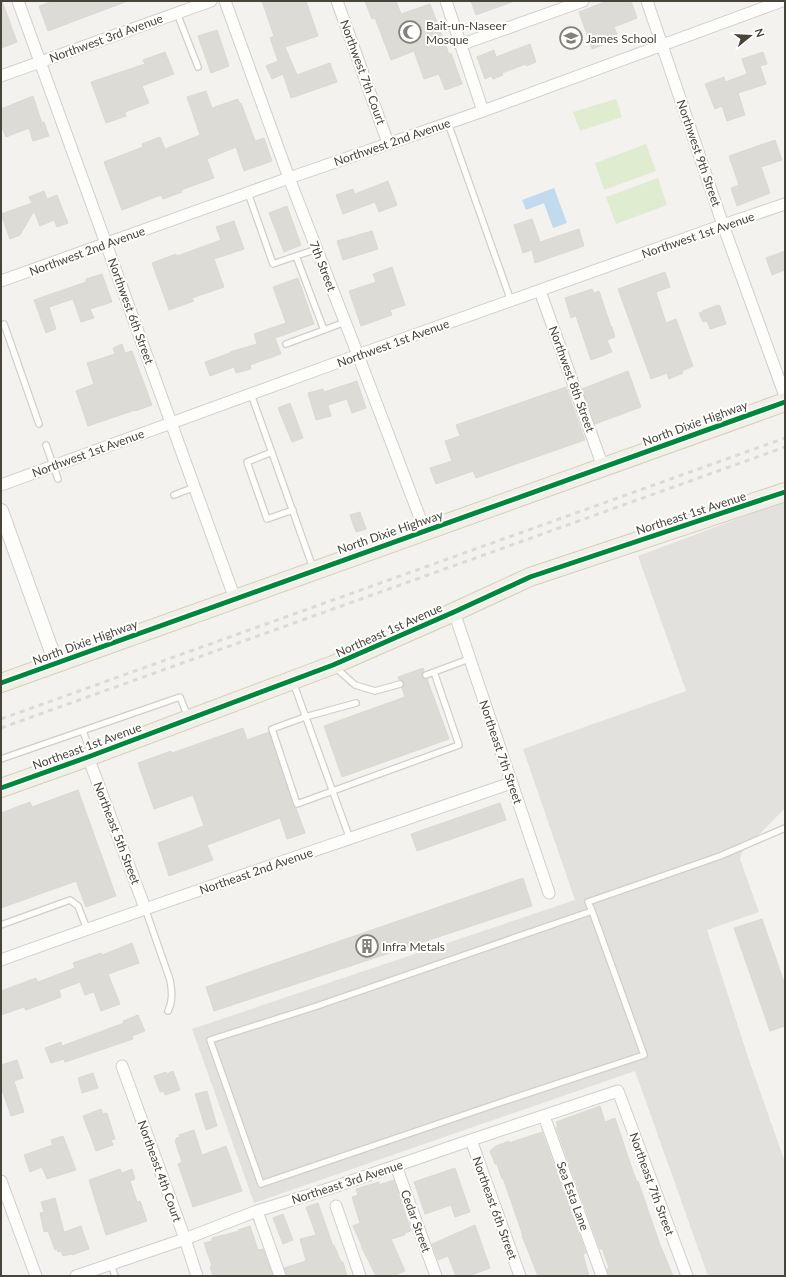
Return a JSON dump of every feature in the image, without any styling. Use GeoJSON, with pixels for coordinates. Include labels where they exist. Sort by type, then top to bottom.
{"type":"FeatureCollection","features":[{"type":"Feature","properties":{"kind":"main road","name":"North Dixie Highway"},"geometry":{"type":"LineString","coordinates":[[1,683],[785,402]]}},
{"type":"Feature","properties":{"kind":"main road","name":"Northeast 1st Avenue"},"geometry":{"type":"LineString","coordinates":[[1,788],[90,757],[333,665],[530,577],[785,492]]}},
{"type":"Feature","properties":{"kind":"street","name":"Northwest 6th Street"},"geometry":{"type":"LineString","coordinates":[[18,1],[235,598]]}},
{"type":"Feature","properties":{"kind":"street","name":"Northwest 3rd Avenue"},"geometry":{"type":"LineString","coordinates":[[1,76],[211,1]]}},
{"type":"Feature","properties":{"kind":"street","name":"7th Street"},"geometry":{"type":"LineString","coordinates":[[226,1],[289,178],[425,531]]}},
{"type":"Feature","properties":{"kind":"street","name":"Northwest 7th Court"},"geometry":{"type":"LineString","coordinates":[[337,1],[388,143]]}},
{"type":"Feature","properties":{"kind":"street"},"geometry":{"type":"LineString","coordinates":[[446,1],[483,111]]}},
{"type":"Feature","properties":{"kind":"street"},"geometry":{"type":"LineString","coordinates":[[460,45],[583,1]]}},
{"type":"Feature","properties":{"kind":"street","name":"Northwest 9th Street"},"geometry":{"type":"LineString","coordinates":[[647,1],[723,225],[785,396]]}},
{"type":"Feature","properties":{"kind":"street","name":"Northwest 2nd Avenue"},"geometry":{"type":"LineString","coordinates":[[1,281],[388,143],[483,111],[782,1]]}},
{"type":"Feature","properties":{"kind":"street","name":"Northwest 1st Avenue"},"geometry":{"type":"LineString","coordinates":[[1,485],[358,355],[785,204]]}},
{"type":"Feature","properties":{"kind":"street","name":"Northwest 8th Street"},"geometry":{"type":"LineString","coordinates":[[540,291],[603,467]]}},
{"type":"Feature","properties":{"kind":"street"},"geometry":{"type":"LineString","coordinates":[[1,511],[56,663]]}},
{"type":"Feature","properties":{"kind":"street","name":"Northeast 7th Street"},"geometry":{"type":"LineString","coordinates":[[454,612],[549,893]]}},
{"type":"Feature","properties":{"kind":"street","name":"Northeast 5th Street"},"geometry":{"type":"LineString","coordinates":[[90,757],[145,908]]}},
{"type":"Feature","properties":{"kind":"street","name":"Northeast 2nd Avenue"},"geometry":{"type":"LineString","coordinates":[[1,960],[145,908],[511,783]]}},
{"type":"Feature","properties":{"kind":"street","name":"Northeast 4th Court"},"geometry":{"type":"LineString","coordinates":[[122,1066],[197,1276]]}},
{"type":"Feature","properties":{"kind":"street","name":"Northeast 7th Street"},"geometry":{"type":"LineString","coordinates":[[618,1091],[687,1276]]}},
{"type":"Feature","properties":{"kind":"street","name":"Northeast 3rd Avenue"},"geometry":{"type":"LineString","coordinates":[[76,1276],[185,1239],[257,1211],[618,1091]]}},
{"type":"Feature","properties":{"kind":"street","name":"Sea Esta Lane"},"geometry":{"type":"LineString","coordinates":[[544,1116],[602,1276]]}},
{"type":"Feature","properties":{"kind":"street","name":"Northeast 6th Street"},"geometry":{"type":"LineString","coordinates":[[471,1140],[520,1276]]}},
{"type":"Feature","properties":{"kind":"street","name":"Cedar Street"},"geometry":{"type":"LineString","coordinates":[[396,1166],[436,1276]]}},
{"type":"Feature","properties":{"kind":"street"},"geometry":{"type":"LineString","coordinates":[[1,1181],[36,1276]]}},
{"type":"Feature","properties":{"kind":"street"},"geometry":{"type":"LineString","coordinates":[[336,1206],[360,1276]]}},
{"type":"Feature","properties":{"kind":"street"},"geometry":{"type":"LineString","coordinates":[[257,1211],[280,1276]]}},
{"type":"Feature","properties":{"kind":"lane"},"geometry":{"type":"LineString","coordinates":[[177,13],[198,67]]}},
{"type":"Feature","properties":{"kind":"lane"},"geometry":{"type":"LineString","coordinates":[[448,123],[511,301]]}},
{"type":"Feature","properties":{"kind":"lane"},"geometry":{"type":"LineString","coordinates":[[248,193],[273,264],[317,249]]}},
{"type":"Feature","properties":{"kind":"lane"},"geometry":{"type":"LineString","coordinates":[[296,256],[324,330]]}},
{"type":"Feature","properties":{"kind":"lane"},"geometry":{"type":"LineString","coordinates":[[286,344],[345,322]]}},
{"type":"Feature","properties":{"kind":"lane"},"geometry":{"type":"LineString","coordinates":[[4,324],[39,424]]}},
{"type":"Feature","properties":{"kind":"lane"},"geometry":{"type":"LineString","coordinates":[[251,394],[314,570]]}},
{"type":"Feature","properties":{"kind":"lane"},"geometry":{"type":"LineString","coordinates":[[46,445],[58,479]]}},
{"type":"Feature","properties":{"kind":"lane"},"geometry":{"type":"LineString","coordinates":[[272,452],[247,462],[268,519],[293,510]]}},
{"type":"Feature","properties":{"kind":"lane"},"geometry":{"type":"LineString","coordinates":[[174,494],[195,487]]}},
{"type":"Feature","properties":{"kind":"lane"},"geometry":{"type":"LineString","coordinates":[[426,675],[469,659]]}},
{"type":"Feature","properties":{"kind":"lane"},"geometry":{"type":"LineString","coordinates":[[333,665],[355,685],[375,691],[400,684]]}},
{"type":"Feature","properties":{"kind":"lane"},"geometry":{"type":"LineString","coordinates":[[356,703],[305,717],[272,729],[297,804],[459,745],[434,672]]}},
{"type":"Feature","properties":{"kind":"lane"},"geometry":{"type":"LineString","coordinates":[[292,680],[350,839]]}},
{"type":"Feature","properties":{"kind":"lane"},"geometry":{"type":"LineString","coordinates":[[1,759],[180,697],[188,719]]}},
{"type":"Feature","properties":{"kind":"lane"},"geometry":{"type":"LineString","coordinates":[[83,731],[90,757]]}},
{"type":"Feature","properties":{"kind":"lane"},"geometry":{"type":"LineString","coordinates":[[592,911],[317,1006],[210,1040],[260,1184],[491,1105],[644,1055],[592,911],[588,902],[720,856],[785,828]]}},
{"type":"Feature","properties":{"kind":"lane"},"geometry":{"type":"LineString","coordinates":[[1,925],[70,900],[78,906],[87,929]]}},
{"type":"Feature","properties":{"kind":"lane"},"geometry":{"type":"LineString","coordinates":[[145,908],[170,980],[172,991],[168,1011]]}},
{"type":"Feature","properties":{"kind":"lane"},"geometry":{"type":"LineString","coordinates":[[111,1264],[115,1276]]}},
{"type":"Feature","properties":{"kind":"green space"},"geometry":{"type":"Polygon","coordinates":[[[616,99],[622,117],[580,131],[573,112],[616,99]]]}},
{"type":"Feature","properties":{"kind":"green space"},"geometry":{"type":"Polygon","coordinates":[[[646,144],[656,171],[604,190],[595,163],[646,144]]]}},
{"type":"Feature","properties":{"kind":"green space"},"geometry":{"type":"Polygon","coordinates":[[[658,178],[667,205],[616,224],[606,197],[658,178]]]}},
{"type":"Feature","properties":{"kind":"shaded area"},"geometry":{"type":"Polygon","coordinates":[[[785,501],[785,808],[742,852],[740,859],[759,912],[707,930],[748,1057],[785,1162],[785,1276],[708,1276],[635,1071],[254,1203],[192,1029],[575,900],[523,749],[686,691],[638,556],[785,501]]]}},
{"type":"Feature","properties":{"kind":"water"},"geometry":{"type":"Polygon","coordinates":[[[554,188],[567,223],[553,228],[544,203],[526,210],[522,200],[554,188]]]}},
{"type":"Feature","properties":{"kind":"building"},"geometry":{"type":"Polygon","coordinates":[[[1,1],[17,42],[1,48],[1,1]]]}},
{"type":"Feature","properties":{"kind":"building"},"geometry":{"type":"Polygon","coordinates":[[[53,1],[125,2],[48,31],[39,6],[53,1]]]}},
{"type":"Feature","properties":{"kind":"building"},"geometry":{"type":"Polygon","coordinates":[[[262,1],[306,1],[318,36],[285,47],[297,75],[330,63],[337,82],[291,98],[283,74],[272,79],[266,66],[278,61],[270,38],[274,36],[262,1]]]}},
{"type":"Feature","properties":{"kind":"building"},"geometry":{"type":"Polygon","coordinates":[[[365,1],[396,1],[401,14],[430,4],[449,54],[451,53],[462,84],[445,90],[439,74],[424,79],[414,51],[391,60],[375,18],[372,19],[365,1]]]}},
{"type":"Feature","properties":{"kind":"building"},"geometry":{"type":"Polygon","coordinates":[[[471,1],[511,1],[512,2],[476,15],[471,1]]]}},
{"type":"Feature","properties":{"kind":"building"},"geometry":{"type":"Polygon","coordinates":[[[607,1],[631,1],[637,18],[614,27],[619,39],[592,49],[579,12],[607,1]]]}},
{"type":"Feature","properties":{"kind":"building"},"geometry":{"type":"Polygon","coordinates":[[[217,30],[229,66],[211,73],[198,36],[217,30]]]}},
{"type":"Feature","properties":{"kind":"building"},"geometry":{"type":"Polygon","coordinates":[[[530,44],[536,62],[502,73],[503,75],[493,79],[491,76],[485,79],[477,57],[494,50],[496,57],[530,44]]]}},
{"type":"Feature","properties":{"kind":"building"},"geometry":{"type":"Polygon","coordinates":[[[165,52],[174,74],[142,86],[149,103],[125,112],[126,116],[106,123],[91,82],[145,64],[143,60],[165,52]]]}},
{"type":"Feature","properties":{"kind":"building"},"geometry":{"type":"Polygon","coordinates":[[[763,52],[767,64],[760,66],[766,84],[738,93],[745,115],[727,121],[722,106],[715,109],[705,84],[724,77],[725,82],[747,74],[742,59],[763,52]]]}},
{"type":"Feature","properties":{"kind":"building"},"geometry":{"type":"Polygon","coordinates":[[[206,91],[212,108],[238,99],[240,104],[241,103],[255,141],[264,138],[272,161],[244,171],[236,147],[207,159],[214,178],[181,190],[182,192],[163,199],[161,195],[122,210],[104,162],[143,147],[142,144],[160,137],[165,149],[200,135],[187,97],[206,91]]]}},
{"type":"Feature","properties":{"kind":"building"},"geometry":{"type":"Polygon","coordinates":[[[33,96],[42,123],[44,122],[49,136],[33,141],[29,128],[6,137],[1,125],[1,109],[33,96]]]}},
{"type":"Feature","properties":{"kind":"building"},"geometry":{"type":"Polygon","coordinates":[[[775,140],[782,160],[761,167],[770,193],[737,206],[731,188],[739,185],[729,156],[775,140]]]}},
{"type":"Feature","properties":{"kind":"building"},"geometry":{"type":"Polygon","coordinates":[[[388,181],[397,205],[379,212],[375,202],[343,214],[336,195],[353,189],[355,194],[388,181]]]}},
{"type":"Feature","properties":{"kind":"building"},"geometry":{"type":"Polygon","coordinates":[[[44,191],[47,199],[57,195],[68,223],[57,227],[54,220],[40,226],[34,211],[20,235],[10,239],[1,214],[32,203],[29,197],[44,191]]]}},
{"type":"Feature","properties":{"kind":"building"},"geometry":{"type":"Polygon","coordinates":[[[287,206],[301,245],[284,252],[269,213],[287,206]]]}},
{"type":"Feature","properties":{"kind":"building"},"geometry":{"type":"Polygon","coordinates":[[[532,219],[540,242],[579,229],[584,246],[535,263],[532,250],[523,253],[514,225],[532,219]]]}},
{"type":"Feature","properties":{"kind":"building"},"geometry":{"type":"Polygon","coordinates":[[[234,221],[244,249],[214,259],[224,287],[192,298],[194,301],[169,310],[152,263],[176,254],[177,256],[221,240],[216,227],[234,221]]]}},
{"type":"Feature","properties":{"kind":"building"},"geometry":{"type":"Polygon","coordinates":[[[372,231],[378,249],[343,260],[337,241],[372,231]]]}},
{"type":"Feature","properties":{"kind":"building"},"geometry":{"type":"Polygon","coordinates":[[[785,251],[785,270],[772,275],[766,258],[785,251]]]}},
{"type":"Feature","properties":{"kind":"building"},"geometry":{"type":"Polygon","coordinates":[[[392,267],[405,305],[390,310],[392,315],[361,326],[349,291],[376,282],[373,274],[392,267]]]}},
{"type":"Feature","properties":{"kind":"building"},"geometry":{"type":"Polygon","coordinates":[[[665,272],[670,287],[656,292],[666,323],[676,319],[693,366],[682,371],[683,373],[669,379],[667,373],[651,379],[618,289],[665,272]]]}},
{"type":"Feature","properties":{"kind":"building"},"geometry":{"type":"Polygon","coordinates":[[[102,274],[112,302],[90,309],[94,318],[81,322],[73,299],[49,307],[56,329],[46,333],[34,300],[86,282],[86,279],[102,274]]]}},
{"type":"Feature","properties":{"kind":"building"},"geometry":{"type":"Polygon","coordinates":[[[298,278],[314,324],[275,338],[281,354],[250,365],[251,369],[236,373],[234,367],[210,376],[205,362],[230,352],[257,344],[254,334],[286,323],[273,287],[298,278]]]}},
{"type":"Feature","properties":{"kind":"building"},"geometry":{"type":"Polygon","coordinates":[[[592,289],[594,293],[599,291],[615,337],[607,340],[612,352],[591,360],[576,316],[571,318],[565,298],[592,289]]]}},
{"type":"Feature","properties":{"kind":"building"},"geometry":{"type":"Polygon","coordinates":[[[718,305],[720,306],[726,324],[710,329],[707,321],[703,322],[699,313],[718,305]]]}},
{"type":"Feature","properties":{"kind":"building"},"geometry":{"type":"Polygon","coordinates":[[[122,344],[125,353],[132,351],[152,405],[88,426],[76,391],[94,384],[87,363],[115,354],[113,348],[122,344]]]}},
{"type":"Feature","properties":{"kind":"building"},"geometry":{"type":"Polygon","coordinates":[[[628,371],[641,407],[595,424],[582,389],[628,371]]]}},
{"type":"Feature","properties":{"kind":"building"},"geometry":{"type":"Polygon","coordinates":[[[357,381],[366,408],[352,413],[347,399],[328,405],[331,416],[316,420],[308,393],[323,389],[324,392],[357,381]]]}},
{"type":"Feature","properties":{"kind":"building"},"geometry":{"type":"Polygon","coordinates":[[[566,387],[585,440],[476,478],[473,471],[436,484],[430,468],[452,461],[445,441],[460,436],[456,425],[566,387]]]}},
{"type":"Feature","properties":{"kind":"building"},"geometry":{"type":"Polygon","coordinates":[[[290,403],[303,438],[292,442],[278,408],[290,403]]]}},
{"type":"Feature","properties":{"kind":"building"},"geometry":{"type":"Polygon","coordinates":[[[360,512],[366,529],[356,532],[350,515],[360,512]]]}},
{"type":"Feature","properties":{"kind":"building"},"geometry":{"type":"Polygon","coordinates":[[[423,668],[424,671],[422,676],[427,679],[449,739],[342,777],[324,726],[405,697],[402,688],[404,682],[399,680],[398,677],[423,668]]]}},
{"type":"Feature","properties":{"kind":"building"},"geometry":{"type":"Polygon","coordinates":[[[243,728],[247,740],[269,732],[293,805],[296,808],[305,833],[287,839],[280,818],[207,845],[213,860],[169,876],[158,843],[204,826],[193,795],[154,809],[138,763],[171,751],[172,753],[243,728]]]}},
{"type":"Feature","properties":{"kind":"building"},"geometry":{"type":"Polygon","coordinates":[[[78,790],[116,896],[86,907],[76,881],[1,908],[1,813],[30,802],[32,807],[78,790]]]}},
{"type":"Feature","properties":{"kind":"building"},"geometry":{"type":"Polygon","coordinates":[[[500,803],[506,820],[417,851],[411,834],[500,803]]]}},
{"type":"Feature","properties":{"kind":"building","name":"Infra Metals"},"geometry":{"type":"Polygon","coordinates":[[[523,878],[532,906],[214,1011],[206,987],[523,878]]]}},
{"type":"Feature","properties":{"kind":"building"},"geometry":{"type":"Polygon","coordinates":[[[762,919],[785,985],[785,1026],[770,1031],[734,928],[762,919]]]}},
{"type":"Feature","properties":{"kind":"building"},"geometry":{"type":"Polygon","coordinates":[[[132,943],[139,963],[108,974],[120,1004],[101,1011],[94,992],[85,995],[80,982],[59,990],[61,997],[26,1010],[24,1007],[1,1015],[1,991],[36,978],[38,982],[75,968],[73,963],[101,953],[102,955],[132,943]]]}},
{"type":"Feature","properties":{"kind":"building"},"geometry":{"type":"Polygon","coordinates":[[[138,1015],[145,1031],[132,1036],[133,1039],[65,1062],[64,1059],[51,1063],[45,1048],[61,1042],[62,1046],[124,1023],[123,1021],[138,1015]]]}},
{"type":"Feature","properties":{"kind":"building"},"geometry":{"type":"Polygon","coordinates":[[[17,1060],[23,1078],[14,1081],[24,1112],[11,1116],[1,1087],[1,1065],[17,1060]]]}},
{"type":"Feature","properties":{"kind":"building"},"geometry":{"type":"Polygon","coordinates":[[[173,1071],[180,1090],[165,1095],[164,1091],[160,1092],[154,1076],[166,1072],[167,1074],[173,1071]]]}},
{"type":"Feature","properties":{"kind":"building"},"geometry":{"type":"Polygon","coordinates":[[[93,1073],[98,1088],[82,1093],[78,1078],[93,1073]]]}},
{"type":"Feature","properties":{"kind":"building"},"geometry":{"type":"Polygon","coordinates":[[[207,1091],[217,1126],[206,1130],[195,1094],[207,1091]]]}},
{"type":"Feature","properties":{"kind":"building"},"geometry":{"type":"Polygon","coordinates":[[[600,1106],[605,1122],[615,1118],[632,1169],[637,1182],[638,1181],[659,1242],[673,1276],[609,1276],[607,1269],[609,1268],[602,1248],[600,1249],[556,1127],[558,1127],[556,1122],[600,1106]]]}},
{"type":"Feature","properties":{"kind":"building"},"geometry":{"type":"Polygon","coordinates":[[[101,1109],[103,1114],[107,1113],[115,1139],[111,1140],[113,1145],[96,1151],[83,1116],[101,1109]]]}},
{"type":"Feature","properties":{"kind":"building"},"geometry":{"type":"Polygon","coordinates":[[[194,1130],[202,1155],[226,1146],[242,1191],[193,1207],[178,1164],[182,1162],[175,1141],[176,1138],[180,1137],[179,1135],[194,1130]]]}},
{"type":"Feature","properties":{"kind":"building"},"geometry":{"type":"Polygon","coordinates":[[[542,1132],[586,1253],[583,1254],[589,1276],[538,1276],[522,1236],[503,1178],[502,1179],[497,1164],[495,1164],[490,1151],[496,1146],[509,1141],[509,1143],[542,1132]]]}},
{"type":"Feature","properties":{"kind":"building"},"geometry":{"type":"Polygon","coordinates":[[[63,1136],[76,1170],[47,1179],[42,1167],[30,1172],[24,1155],[53,1145],[51,1140],[63,1136]]]}},
{"type":"Feature","properties":{"kind":"building"},"geometry":{"type":"Polygon","coordinates":[[[455,1168],[470,1212],[455,1217],[451,1205],[425,1214],[414,1182],[455,1168]]]}},
{"type":"Feature","properties":{"kind":"building"},"geometry":{"type":"Polygon","coordinates":[[[120,1169],[122,1173],[132,1169],[135,1179],[130,1181],[137,1202],[140,1201],[147,1221],[106,1235],[89,1180],[120,1169]]]}},
{"type":"Feature","properties":{"kind":"building"},"geometry":{"type":"Polygon","coordinates":[[[394,1180],[411,1231],[404,1233],[405,1235],[391,1239],[405,1271],[393,1276],[376,1276],[353,1226],[360,1223],[352,1197],[358,1195],[356,1189],[379,1182],[379,1185],[394,1180]]]}},
{"type":"Feature","properties":{"kind":"building"},"geometry":{"type":"Polygon","coordinates":[[[55,1198],[64,1232],[81,1226],[89,1249],[72,1255],[63,1256],[61,1251],[58,1252],[57,1249],[55,1250],[48,1231],[44,1232],[40,1213],[44,1212],[41,1202],[55,1198]]]}},
{"type":"Feature","properties":{"kind":"building"},"geometry":{"type":"Polygon","coordinates":[[[318,1203],[333,1246],[334,1245],[341,1262],[343,1262],[347,1276],[287,1276],[284,1268],[306,1261],[300,1239],[316,1235],[306,1207],[318,1203]]]}},
{"type":"Feature","properties":{"kind":"building"},"geometry":{"type":"Polygon","coordinates":[[[283,1214],[293,1240],[283,1244],[273,1218],[283,1214]]]}},
{"type":"Feature","properties":{"kind":"building"},"geometry":{"type":"Polygon","coordinates":[[[475,1225],[490,1268],[469,1276],[456,1276],[448,1256],[438,1260],[432,1244],[475,1225]]]}},
{"type":"Feature","properties":{"kind":"building"},"geometry":{"type":"Polygon","coordinates":[[[250,1226],[258,1250],[263,1249],[273,1276],[213,1276],[210,1267],[212,1266],[204,1243],[212,1241],[212,1238],[239,1231],[238,1230],[250,1226]]]}},
{"type":"Feature","properties":{"kind":"railway"},"geometry":{"type":"LineString","coordinates":[[1,719],[785,438]]}},
{"type":"Feature","properties":{"kind":"railway"},"geometry":{"type":"LineString","coordinates":[[1,728],[785,447]]}},
{"type":"Feature","properties":{"kind":"cycle path"},"geometry":{"type":"LineString","coordinates":[[1,683],[785,402]]}},
{"type":"Feature","properties":{"kind":"cycle path"},"geometry":{"type":"LineString","coordinates":[[1,788],[333,665],[530,577],[785,492]]}},
{"type":"Feature","properties":{"kind":"place","name":"Bait-un-Naseer Mosque"},"geometry":{"type":"Point","coordinates":[410,32]}},
{"type":"Feature","properties":{"kind":"place","name":"James School"},"geometry":{"type":"Point","coordinates":[571,38]}},
{"type":"Feature","properties":{"kind":"place","name":"Infra Metals"},"geometry":{"type":"Point","coordinates":[367,946]}}]}
